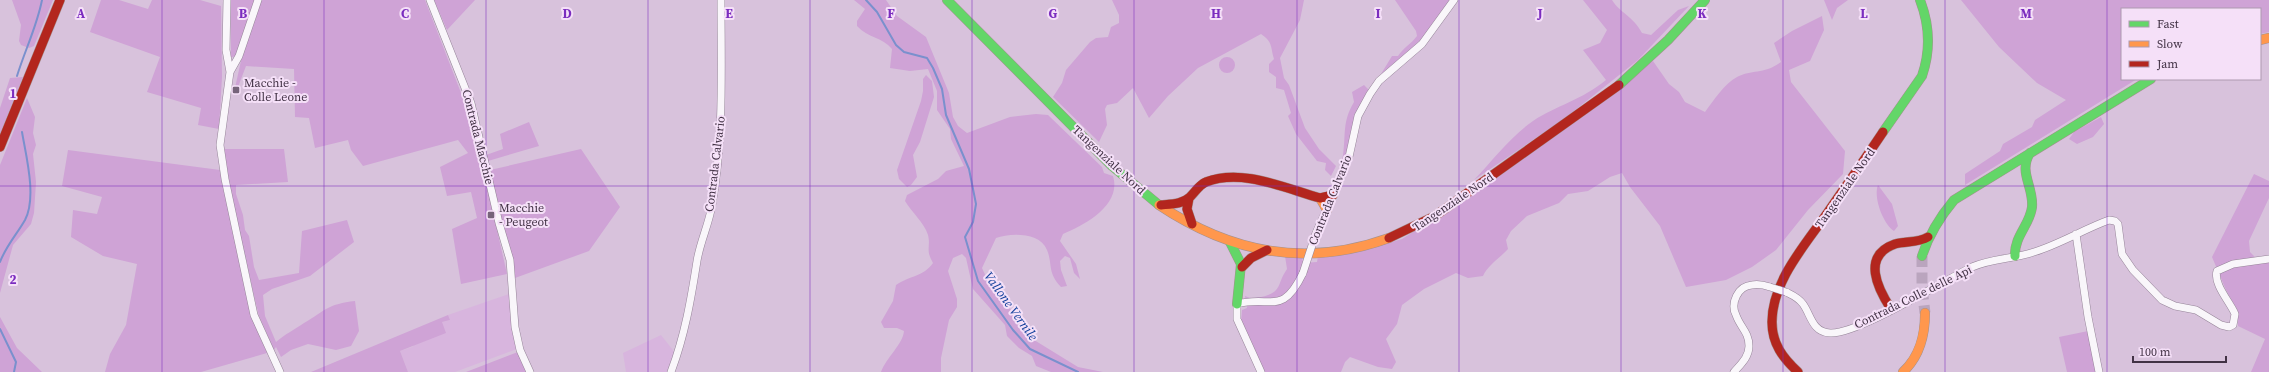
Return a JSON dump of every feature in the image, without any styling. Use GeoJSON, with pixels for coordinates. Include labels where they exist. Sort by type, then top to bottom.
{"type":"FeatureCollection","features":[{"type":"Feature","properties":{"kind":"main road"},"geometry":{"type":"LineString","coordinates":[[0,147],[60,0]]}},
{"type":"Feature","properties":{"kind":"main road","name":"Tangenziale Nord"},"geometry":{"type":"LineString","coordinates":[[947,0],[1113,167],[1161,205],[1192,224],[1230,242],[1267,250],[1300,253],[1335,252],[1379,242],[1408,232],[1435,216],[1615,89],[1668,40],[1705,0]]}},
{"type":"Feature","properties":{"kind":"main road","name":"Tangenziale Nord"},"geometry":{"type":"LineString","coordinates":[[1798,372],[1784,356],[1774,337],[1772,317],[1774,299],[1790,267],[1922,76],[1929,48],[1927,19],[1921,3]]}},
{"type":"Feature","properties":{"kind":"main road"},"geometry":{"type":"LineString","coordinates":[[1913,244],[1922,255],[1928,237],[1939,217],[1954,200],[2150,80]]}},
{"type":"Feature","properties":{"kind":"main road"},"geometry":{"type":"LineString","coordinates":[[2015,256],[2014,242],[2029,219],[2032,208],[2033,197],[2025,176],[2024,164],[2030,153]]}},
{"type":"Feature","properties":{"kind":"main road"},"geometry":{"type":"LineString","coordinates":[[2001,170],[2011,168],[2025,176]]}},
{"type":"Feature","properties":{"kind":"main road"},"geometry":{"type":"LineString","coordinates":[[1161,205],[1175,204],[1189,198],[1201,184],[1228,175],[1241,176],[1320,198],[1333,195]]}},
{"type":"Feature","properties":{"kind":"main road"},"geometry":{"type":"LineString","coordinates":[[1189,198],[1187,210],[1192,224]]}},
{"type":"Feature","properties":{"kind":"main road"},"geometry":{"type":"LineString","coordinates":[[1320,198],[1327,210]]}},
{"type":"Feature","properties":{"kind":"main road"},"geometry":{"type":"LineString","coordinates":[[1891,309],[1876,282],[1876,264],[1881,254],[1890,246],[1901,243],[1913,244],[1928,237]]}},
{"type":"Feature","properties":{"kind":"main road"},"geometry":{"type":"LineString","coordinates":[[1230,242],[1240,254],[1242,267],[1237,304]]}},
{"type":"Feature","properties":{"kind":"main road"},"geometry":{"type":"LineString","coordinates":[[1242,267],[1251,258],[1267,250]]}},
{"type":"Feature","properties":{"kind":"main road"},"geometry":{"type":"LineString","coordinates":[[1903,372],[1916,358],[1923,338],[1925,313]]}},
{"type":"Feature","properties":{"kind":"street"},"geometry":{"type":"LineString","coordinates":[[227,0],[226,50],[230,72],[220,145],[221,158],[254,315],[280,372]]}},
{"type":"Feature","properties":{"kind":"street"},"geometry":{"type":"LineString","coordinates":[[230,72],[239,56],[258,0]]}},
{"type":"Feature","properties":{"kind":"street","name":"Contrada Macchie"},"geometry":{"type":"LineString","coordinates":[[430,0],[471,103],[499,223],[510,260],[515,327],[520,350],[530,372]]}},
{"type":"Feature","properties":{"kind":"street","name":"Contrada Calvario"},"geometry":{"type":"LineString","coordinates":[[671,372],[684,338],[693,294],[697,259],[712,206],[723,93],[721,0]]}},
{"type":"Feature","properties":{"kind":"street","name":"Contrada Calvario"},"geometry":{"type":"LineString","coordinates":[[1237,304],[1274,303],[1296,288],[1303,273],[1316,233],[1349,157],[1358,116],[1379,81],[1422,44],[1450,2]]}},
{"type":"Feature","properties":{"kind":"street","name":"Contrada Colle delle Api"},"geometry":{"type":"LineString","coordinates":[[1734,372],[1746,358],[1749,347],[1748,334],[1735,315],[1734,308],[1736,297],[1744,287],[1750,285],[1770,287],[1796,296],[1802,303],[1810,320],[1816,328],[1830,333],[1862,324],[1973,267],[1993,259],[2015,256],[2054,246],[2076,234],[2110,220],[2114,221],[2119,229],[2122,254],[2133,270],[2162,300],[2175,306],[2196,310],[2221,326],[2229,327],[2233,325],[2235,314],[2221,288],[2216,275],[2217,271],[2233,264],[2269,259]]}},
{"type":"Feature","properties":{"kind":"street"},"geometry":{"type":"LineString","coordinates":[[2076,234],[2088,317],[2098,372]]}},
{"type":"Feature","properties":{"kind":"street"},"geometry":{"type":"LineString","coordinates":[[1237,304],[1237,319],[1261,372]]}},
{"type":"Feature","properties":{"kind":"shaded area"},"geometry":{"type":"Polygon","coordinates":[[[12,0],[53,0],[34,46],[29,48],[21,45],[19,41],[21,25],[12,0]]]}},
{"type":"Feature","properties":{"kind":"shaded area"},"geometry":{"type":"Polygon","coordinates":[[[101,0],[119,0],[148,9],[152,0],[200,0],[221,6],[222,77],[219,129],[198,125],[201,108],[147,92],[160,57],[90,32],[101,0]]]}},
{"type":"Feature","properties":{"kind":"shaded area"},"geometry":{"type":"Polygon","coordinates":[[[231,0],[425,0],[463,98],[481,159],[507,274],[461,284],[452,229],[477,218],[471,192],[447,196],[440,167],[468,153],[458,140],[363,166],[351,150],[348,140],[315,148],[309,118],[295,117],[294,69],[246,66],[238,87],[235,88],[242,56],[231,57],[231,0]]]}},
{"type":"Feature","properties":{"kind":"shaded area"},"geometry":{"type":"Polygon","coordinates":[[[434,0],[475,0],[447,30],[434,0]]]}},
{"type":"Feature","properties":{"kind":"shaded area"},"geometry":{"type":"Polygon","coordinates":[[[854,0],[886,0],[897,16],[926,37],[949,93],[953,117],[958,126],[967,133],[1010,117],[1036,114],[1048,115],[1102,167],[1104,173],[1113,176],[1114,186],[1112,196],[1107,205],[1091,219],[1063,234],[1060,241],[1076,264],[1080,279],[1074,273],[1070,258],[1065,256],[1060,261],[1061,270],[1067,286],[1061,287],[1052,273],[1049,255],[1043,244],[1038,240],[1024,235],[1009,235],[996,238],[982,268],[988,281],[1011,310],[1026,335],[1078,367],[1103,372],[1051,372],[1036,366],[1032,356],[1019,348],[1007,336],[1005,325],[973,289],[966,258],[962,254],[953,258],[948,271],[957,299],[957,307],[949,320],[941,358],[941,372],[881,372],[901,341],[904,331],[897,328],[884,328],[881,322],[893,301],[896,285],[925,271],[933,263],[929,254],[928,235],[924,226],[905,201],[907,195],[938,179],[946,171],[964,166],[951,139],[950,129],[937,110],[937,91],[928,69],[910,71],[890,68],[892,49],[884,42],[866,33],[857,26],[857,21],[865,9],[854,0]]]}},
{"type":"Feature","properties":{"kind":"shaded area"},"geometry":{"type":"Polygon","coordinates":[[[1112,0],[1304,0],[1300,20],[1280,58],[1284,78],[1289,85],[1305,128],[1319,149],[1336,166],[1331,176],[1325,170],[1326,163],[1317,161],[1296,134],[1288,116],[1291,113],[1284,90],[1276,88],[1276,77],[1269,72],[1269,64],[1274,59],[1268,39],[1261,34],[1198,68],[1168,96],[1149,118],[1133,88],[1117,103],[1107,105],[1105,109],[1107,125],[1099,142],[1053,97],[1062,83],[1066,70],[1090,42],[1096,38],[1108,37],[1111,27],[1119,23],[1119,15],[1112,0]]]}},
{"type":"Feature","properties":{"kind":"shaded area"},"geometry":{"type":"Polygon","coordinates":[[[1395,0],[1453,0],[1420,40],[1381,74],[1392,56],[1398,56],[1417,36],[1416,31],[1395,0]]]}},
{"type":"Feature","properties":{"kind":"shaded area"},"geometry":{"type":"Polygon","coordinates":[[[1583,0],[1612,0],[1635,22],[1642,33],[1651,35],[1678,10],[1689,6],[1638,60],[1564,119],[1474,180],[1509,141],[1525,127],[1542,115],[1588,93],[1606,80],[1583,50],[1600,43],[1607,30],[1583,0]]]}},
{"type":"Feature","properties":{"kind":"shaded area"},"geometry":{"type":"Polygon","coordinates":[[[1824,0],[1848,0],[1837,8],[1832,20],[1824,0]]]}},
{"type":"Feature","properties":{"kind":"shaded area"},"geometry":{"type":"Polygon","coordinates":[[[1961,0],[2269,0],[2269,32],[2261,34],[2261,8],[2121,8],[2121,80],[2135,80],[1965,185],[1965,174],[2000,151],[2003,144],[2032,127],[2035,120],[2066,100],[2037,83],[1999,47],[1961,0]]]}},
{"type":"Feature","properties":{"kind":"shaded area"},"geometry":{"type":"Polygon","coordinates":[[[1822,16],[1824,30],[1810,61],[1789,70],[1791,82],[1845,151],[1843,174],[1808,210],[1776,250],[1752,267],[1726,280],[1686,287],[1660,226],[1630,187],[1622,173],[1610,177],[1588,191],[1568,194],[1559,203],[1527,216],[1511,231],[1506,240],[1508,249],[1491,265],[1483,276],[1468,278],[1456,273],[1424,289],[1402,305],[1397,324],[1386,339],[1396,362],[1392,369],[1378,367],[1350,357],[1345,362],[1341,372],[1264,372],[1253,345],[1241,322],[1242,310],[1247,308],[1245,296],[1251,298],[1261,297],[1273,293],[1276,290],[1287,269],[1285,256],[1302,256],[1303,263],[1317,262],[1318,256],[1374,247],[1402,239],[1454,206],[1653,61],[1669,84],[1679,92],[1685,102],[1705,112],[1732,80],[1748,73],[1769,69],[1781,62],[1774,43],[1792,31],[1822,16]]]}},
{"type":"Feature","properties":{"kind":"shaded area"},"geometry":{"type":"Polygon","coordinates":[[[1227,57],[1233,59],[1235,65],[1233,71],[1227,73],[1221,71],[1219,65],[1221,59],[1227,57]]]}},
{"type":"Feature","properties":{"kind":"shaded area"},"geometry":{"type":"Polygon","coordinates":[[[926,75],[932,81],[934,97],[920,142],[913,155],[917,177],[911,185],[907,187],[899,179],[897,170],[921,101],[923,79],[926,75]]]}},
{"type":"Feature","properties":{"kind":"shaded area"},"geometry":{"type":"Polygon","coordinates":[[[23,77],[0,134],[0,108],[10,78],[23,77]]]}},
{"type":"Feature","properties":{"kind":"shaded area"},"geometry":{"type":"Polygon","coordinates":[[[1364,85],[1370,91],[1339,172],[1343,155],[1346,122],[1354,102],[1352,92],[1364,85]]]}},
{"type":"Feature","properties":{"kind":"shaded area"},"geometry":{"type":"Polygon","coordinates":[[[27,98],[35,117],[33,133],[36,145],[33,154],[36,182],[34,213],[31,224],[13,245],[0,293],[0,165],[27,98]]]}},
{"type":"Feature","properties":{"kind":"shaded area"},"geometry":{"type":"Polygon","coordinates":[[[2101,117],[2104,124],[2093,137],[2077,144],[2069,139],[2074,132],[2101,117]]]}},
{"type":"Feature","properties":{"kind":"shaded area"},"geometry":{"type":"Polygon","coordinates":[[[529,122],[539,146],[488,161],[486,155],[503,149],[500,134],[529,122]]]}},
{"type":"Feature","properties":{"kind":"shaded area"},"geometry":{"type":"Polygon","coordinates":[[[224,149],[284,149],[288,182],[236,185],[236,194],[243,215],[245,230],[249,236],[254,267],[259,280],[299,273],[302,231],[347,220],[354,242],[310,276],[272,289],[263,295],[265,316],[276,342],[286,334],[328,308],[346,302],[355,301],[359,331],[351,346],[336,350],[308,344],[291,350],[281,357],[276,347],[274,350],[259,316],[255,300],[230,189],[224,149]]]}},
{"type":"Feature","properties":{"kind":"shaded area"},"geometry":{"type":"Polygon","coordinates":[[[581,149],[620,207],[589,251],[515,278],[490,170],[581,149]]]}},
{"type":"Feature","properties":{"kind":"shaded area"},"geometry":{"type":"Polygon","coordinates":[[[68,150],[220,170],[252,318],[267,353],[201,372],[105,372],[110,354],[126,325],[137,264],[103,256],[71,237],[73,210],[97,214],[102,197],[62,186],[68,150]]]}},
{"type":"Feature","properties":{"kind":"shaded area"},"geometry":{"type":"Polygon","coordinates":[[[2254,174],[2269,181],[2269,198],[2249,241],[2250,252],[2255,257],[2255,263],[2269,261],[2269,372],[2251,372],[2265,339],[2238,326],[2238,311],[2226,290],[2212,257],[2254,174]]]}},
{"type":"Feature","properties":{"kind":"shaded area"},"geometry":{"type":"Polygon","coordinates":[[[1878,185],[1892,204],[1898,226],[1894,231],[1886,223],[1880,210],[1877,196],[1878,185]]]}},
{"type":"Feature","properties":{"kind":"shaded area"},"geometry":{"type":"Polygon","coordinates":[[[509,294],[517,349],[455,372],[408,372],[400,351],[412,347],[442,322],[450,320],[448,315],[509,294]]]}},
{"type":"Feature","properties":{"kind":"shaded area"},"geometry":{"type":"Polygon","coordinates":[[[448,315],[450,320],[442,322],[446,333],[400,351],[408,372],[311,372],[448,315]]]}},
{"type":"Feature","properties":{"kind":"shaded area"},"geometry":{"type":"Polygon","coordinates":[[[0,317],[17,348],[42,372],[0,372],[0,317]]]}},
{"type":"Feature","properties":{"kind":"shaded area"},"geometry":{"type":"Polygon","coordinates":[[[2093,330],[2101,372],[2067,372],[2059,337],[2093,330]]]}},
{"type":"Feature","properties":{"kind":"shaded area"},"geometry":{"type":"Polygon","coordinates":[[[661,335],[676,354],[669,372],[626,372],[623,353],[661,335]]]}},
{"type":"Feature","properties":{"kind":"shaded area"},"geometry":{"type":"Polygon","coordinates":[[[518,352],[527,372],[466,372],[518,352]]]}},
{"type":"Feature","properties":{"kind":"waterway"},"geometry":{"type":"LineString","coordinates":[[17,76],[42,0]]}},
{"type":"Feature","properties":{"kind":"waterway","name":"Vallone Vernile"},"geometry":{"type":"LineString","coordinates":[[866,0],[877,12],[896,45],[904,52],[927,58],[942,89],[946,115],[969,169],[976,204],[973,222],[965,237],[978,281],[1013,330],[1030,349],[1078,372]]}},
{"type":"Feature","properties":{"kind":"waterway"},"geometry":{"type":"LineString","coordinates":[[0,262],[8,245],[25,220],[30,200],[30,176],[22,132]]}},
{"type":"Feature","properties":{"kind":"waterway"},"geometry":{"type":"LineString","coordinates":[[0,329],[16,362],[14,372]]}},
{"type":"Feature","properties":{"kind":"tunnel"},"geometry":{"type":"LineString","coordinates":[[1922,256],[1922,288],[1925,313]]}},
{"type":"Feature","properties":{"kind":"traffic: fast"},"geometry":{"type":"LineString","coordinates":[[947,0],[1112,166],[1159,205]]}},
{"type":"Feature","properties":{"kind":"traffic: fast"},"geometry":{"type":"LineString","coordinates":[[1619,85],[1668,40],[1705,0]]}},
{"type":"Feature","properties":{"kind":"traffic: fast"},"geometry":{"type":"LineString","coordinates":[[1883,132],[1922,76],[1925,66],[1928,38],[1926,19],[1920,0]]}},
{"type":"Feature","properties":{"kind":"traffic: fast"},"geometry":{"type":"LineString","coordinates":[[1922,256],[1935,226],[1954,200],[2149,80]]}},
{"type":"Feature","properties":{"kind":"traffic: fast"},"geometry":{"type":"LineString","coordinates":[[2015,256],[2015,249],[2019,236],[2031,213],[2032,207],[2031,193],[2026,173],[2027,160],[2030,153]]}},
{"type":"Feature","properties":{"kind":"traffic: fast"},"geometry":{"type":"LineString","coordinates":[[1230,242],[1241,264],[1237,304]]}},
{"type":"Feature","properties":{"kind":"traffic: slow"},"geometry":{"type":"LineString","coordinates":[[2261,40],[2269,38]]}},
{"type":"Feature","properties":{"kind":"traffic: slow"},"geometry":{"type":"LineString","coordinates":[[1320,198],[1327,210]]}},
{"type":"Feature","properties":{"kind":"traffic: slow"},"geometry":{"type":"LineString","coordinates":[[1159,205],[1214,235],[1270,251],[1299,253],[1328,252],[1358,247],[1389,238]]}},
{"type":"Feature","properties":{"kind":"traffic: slow"},"geometry":{"type":"LineString","coordinates":[[1903,372],[1914,359],[1923,338],[1925,313]]}},
{"type":"Feature","properties":{"kind":"traffic: jam"},"geometry":{"type":"LineString","coordinates":[[0,147],[60,0]]}},
{"type":"Feature","properties":{"kind":"traffic: jam"},"geometry":{"type":"LineString","coordinates":[[1389,238],[1435,216],[1619,85]]}},
{"type":"Feature","properties":{"kind":"traffic: jam"},"geometry":{"type":"LineString","coordinates":[[1798,372],[1783,356],[1774,337],[1772,322],[1778,292],[1784,278],[1801,250],[1883,132]]}},
{"type":"Feature","properties":{"kind":"traffic: jam"},"geometry":{"type":"LineString","coordinates":[[1161,205],[1184,201],[1206,182],[1220,178],[1234,177],[1263,181],[1320,198],[1333,195]]}},
{"type":"Feature","properties":{"kind":"traffic: jam"},"geometry":{"type":"LineString","coordinates":[[1189,198],[1187,209],[1192,224]]}},
{"type":"Feature","properties":{"kind":"traffic: jam"},"geometry":{"type":"LineString","coordinates":[[1891,309],[1881,292],[1875,274],[1875,265],[1878,256],[1885,249],[1895,244],[1920,240],[1928,237]]}},
{"type":"Feature","properties":{"kind":"traffic: jam"},"geometry":{"type":"LineString","coordinates":[[1242,267],[1251,258],[1267,250]]}},
{"type":"Feature","properties":{"kind":"place","name":"Macchie - Colle Leone"},"geometry":{"type":"Point","coordinates":[236,90]}},
{"type":"Feature","properties":{"kind":"place","name":"Macchie - Peugeot"},"geometry":{"type":"Point","coordinates":[491,215]}}]}
